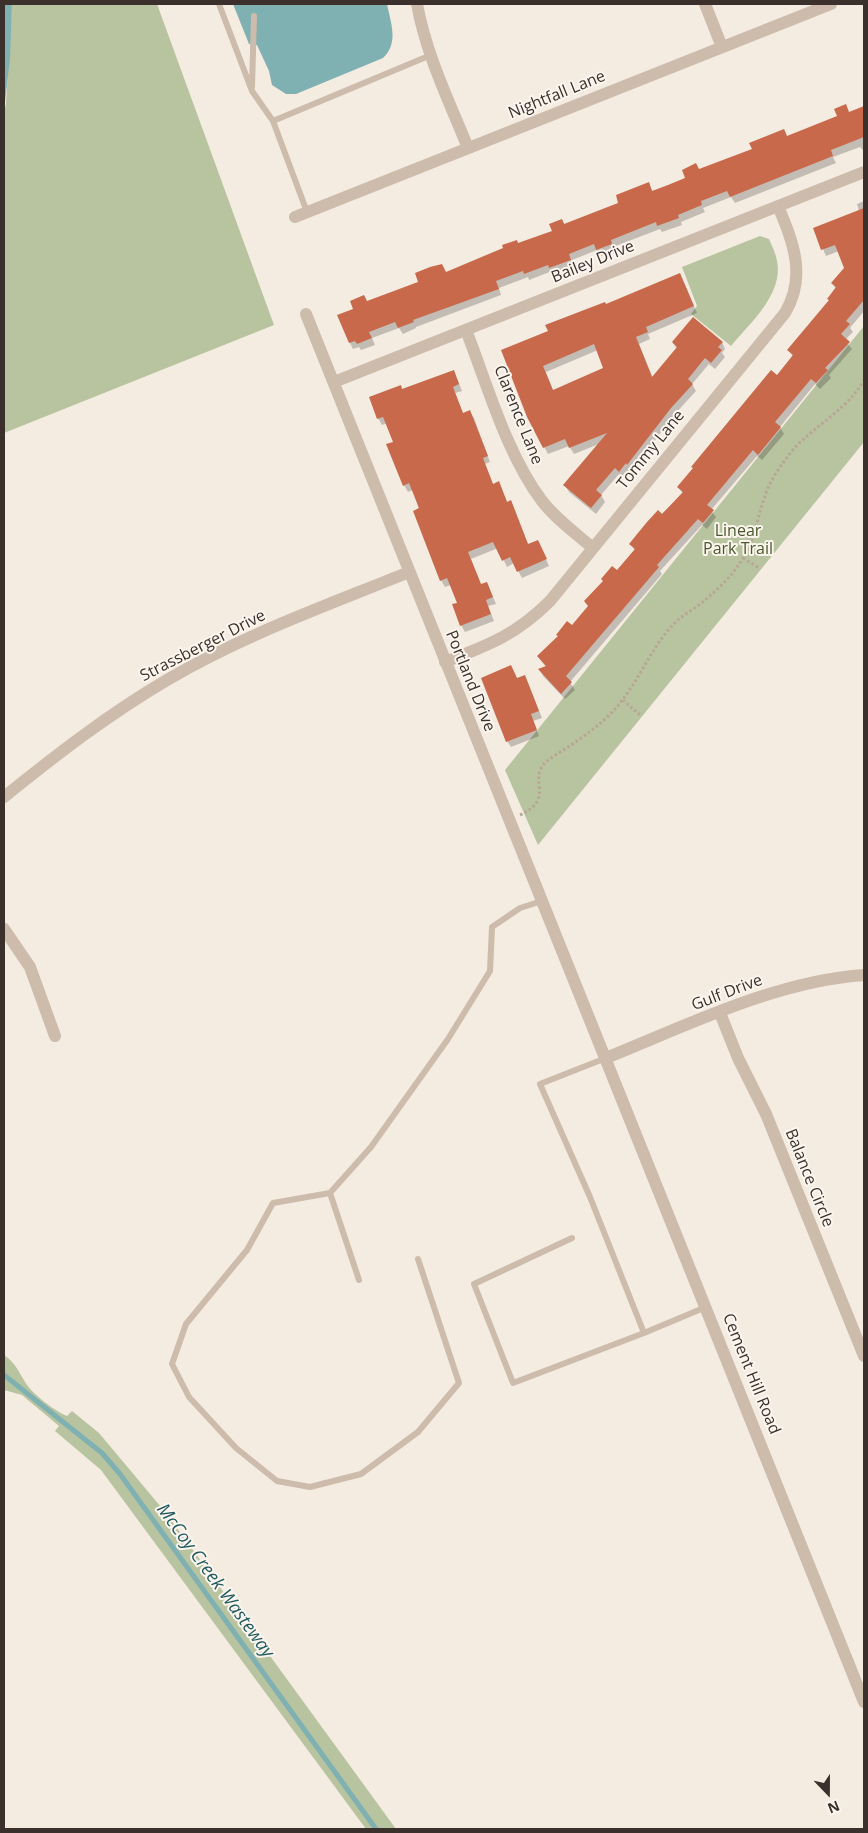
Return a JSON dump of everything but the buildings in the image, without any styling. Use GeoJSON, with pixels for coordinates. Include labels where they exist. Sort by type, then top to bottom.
{"type":"FeatureCollection","features":[{"type":"Feature","properties":{"kind":"street"},"geometry":{"type":"LineString","coordinates":[[417,4],[421,24],[432,56],[468,148]]}},
{"type":"Feature","properties":{"kind":"street"},"geometry":{"type":"LineString","coordinates":[[705,4],[722,47]]}},
{"type":"Feature","properties":{"kind":"street","name":"Nightfall Lane"},"geometry":{"type":"LineString","coordinates":[[301,215],[831,4]]}},
{"type":"Feature","properties":{"kind":"street","name":"Bailey Drive"},"geometry":{"type":"LineString","coordinates":[[334,382],[864,172]]}},
{"type":"Feature","properties":{"kind":"street","name":"Tommy Lane"},"geometry":{"type":"LineString","coordinates":[[445,662],[491,644],[518,630],[550,601],[785,313],[792,302],[798,263],[795,248],[778,206]]}},
{"type":"Feature","properties":{"kind":"street","name":"Portland Drive"},"geometry":{"type":"LineString","coordinates":[[306,314],[508,820],[606,1058]]}},
{"type":"Feature","properties":{"kind":"street","name":"Clarence Lane"},"geometry":{"type":"LineString","coordinates":[[466,330],[515,455],[528,480],[548,508],[592,548]]}},
{"type":"Feature","properties":{"kind":"street","name":"Strassberger Drive"},"geometry":{"type":"LineString","coordinates":[[4,797],[85,732],[168,679],[252,637],[409,572]]}},
{"type":"Feature","properties":{"kind":"street"},"geometry":{"type":"LineString","coordinates":[[4,929],[30,967],[55,1036]]}},
{"type":"Feature","properties":{"kind":"street","name":"Gulf Drive"},"geometry":{"type":"LineString","coordinates":[[606,1058],[766,995],[805,984],[864,975]]}},
{"type":"Feature","properties":{"kind":"street","name":"Balance Circle"},"geometry":{"type":"LineString","coordinates":[[720,1013],[738,1058],[766,1114],[864,1356]]}},
{"type":"Feature","properties":{"kind":"street","name":"Cement Hill Road"},"geometry":{"type":"LineString","coordinates":[[606,1058],[864,1702]]}},
{"type":"Feature","properties":{"kind":"lane"},"geometry":{"type":"LineString","coordinates":[[219,4],[252,91],[273,121],[301,215]]}},
{"type":"Feature","properties":{"kind":"lane"},"geometry":{"type":"LineString","coordinates":[[252,91],[254,16]]}},
{"type":"Feature","properties":{"kind":"lane"},"geometry":{"type":"LineString","coordinates":[[273,121],[432,56]]}},
{"type":"Feature","properties":{"kind":"lane"},"geometry":{"type":"LineString","coordinates":[[418,1259],[459,1382],[418,1432],[361,1474],[310,1487],[277,1480],[236,1448],[189,1397],[172,1364],[186,1324],[247,1250],[273,1203],[330,1193],[371,1147],[448,1039],[490,970],[492,927],[520,908],[542,901]]}},
{"type":"Feature","properties":{"kind":"lane"},"geometry":{"type":"LineString","coordinates":[[606,1058],[540,1084],[590,1197],[644,1333]]}},
{"type":"Feature","properties":{"kind":"lane"},"geometry":{"type":"LineString","coordinates":[[330,1193],[358,1280]]}},
{"type":"Feature","properties":{"kind":"lane"},"geometry":{"type":"LineString","coordinates":[[572,1238],[474,1284],[513,1383],[706,1307]]}},
{"type":"Feature","properties":{"kind":"path"},"geometry":{"type":"LineString","coordinates":[[508,820],[528,811],[536,804],[540,796],[538,776],[544,763],[593,730],[623,700],[648,657],[672,625],[717,589],[743,558],[753,536],[765,495],[785,459],[810,432],[834,415],[848,401],[864,380]]}},
{"type":"Feature","properties":{"kind":"path"},"geometry":{"type":"LineString","coordinates":[[743,558],[760,568]]}},
{"type":"Feature","properties":{"kind":"path"},"geometry":{"type":"LineString","coordinates":[[623,700],[640,715]]}},
{"type":"Feature","properties":{"kind":"green space"},"geometry":{"type":"Polygon","coordinates":[[[12,4],[157,4],[274,325],[4,433],[4,111],[12,4]]]}},
{"type":"Feature","properties":{"kind":"green space"},"geometry":{"type":"Polygon","coordinates":[[[760,236],[769,239],[776,256],[778,273],[775,285],[763,308],[731,346],[691,314],[697,306],[682,267],[760,236]]]}},
{"type":"Feature","properties":{"kind":"green space","name":"Linear Park Trail"},"geometry":{"type":"Polygon","coordinates":[[[864,326],[864,442],[538,845],[505,770],[864,326]]]}},
{"type":"Feature","properties":{"kind":"green space"},"geometry":{"type":"Polygon","coordinates":[[[4,1355],[14,1365],[27,1385],[40,1398],[67,1416],[72,1411],[99,1433],[166,1513],[396,1829],[366,1829],[101,1470],[55,1431],[59,1426],[22,1395],[4,1390],[4,1355]]]}},
{"type":"Feature","properties":{"kind":"water"},"geometry":{"type":"Polygon","coordinates":[[[4,4],[12,4],[10,58],[4,111],[4,4]]]}},
{"type":"Feature","properties":{"kind":"water"},"geometry":{"type":"Polygon","coordinates":[[[233,4],[387,4],[392,26],[391,46],[383,58],[296,94],[286,94],[272,85],[269,71],[257,45],[249,44],[233,4]]]}},
{"type":"Feature","properties":{"kind":"waterway","name":"McCoy Creek Wasteway"},"geometry":{"type":"LineString","coordinates":[[4,1375],[102,1453],[120,1474],[376,1829]]}}]}
